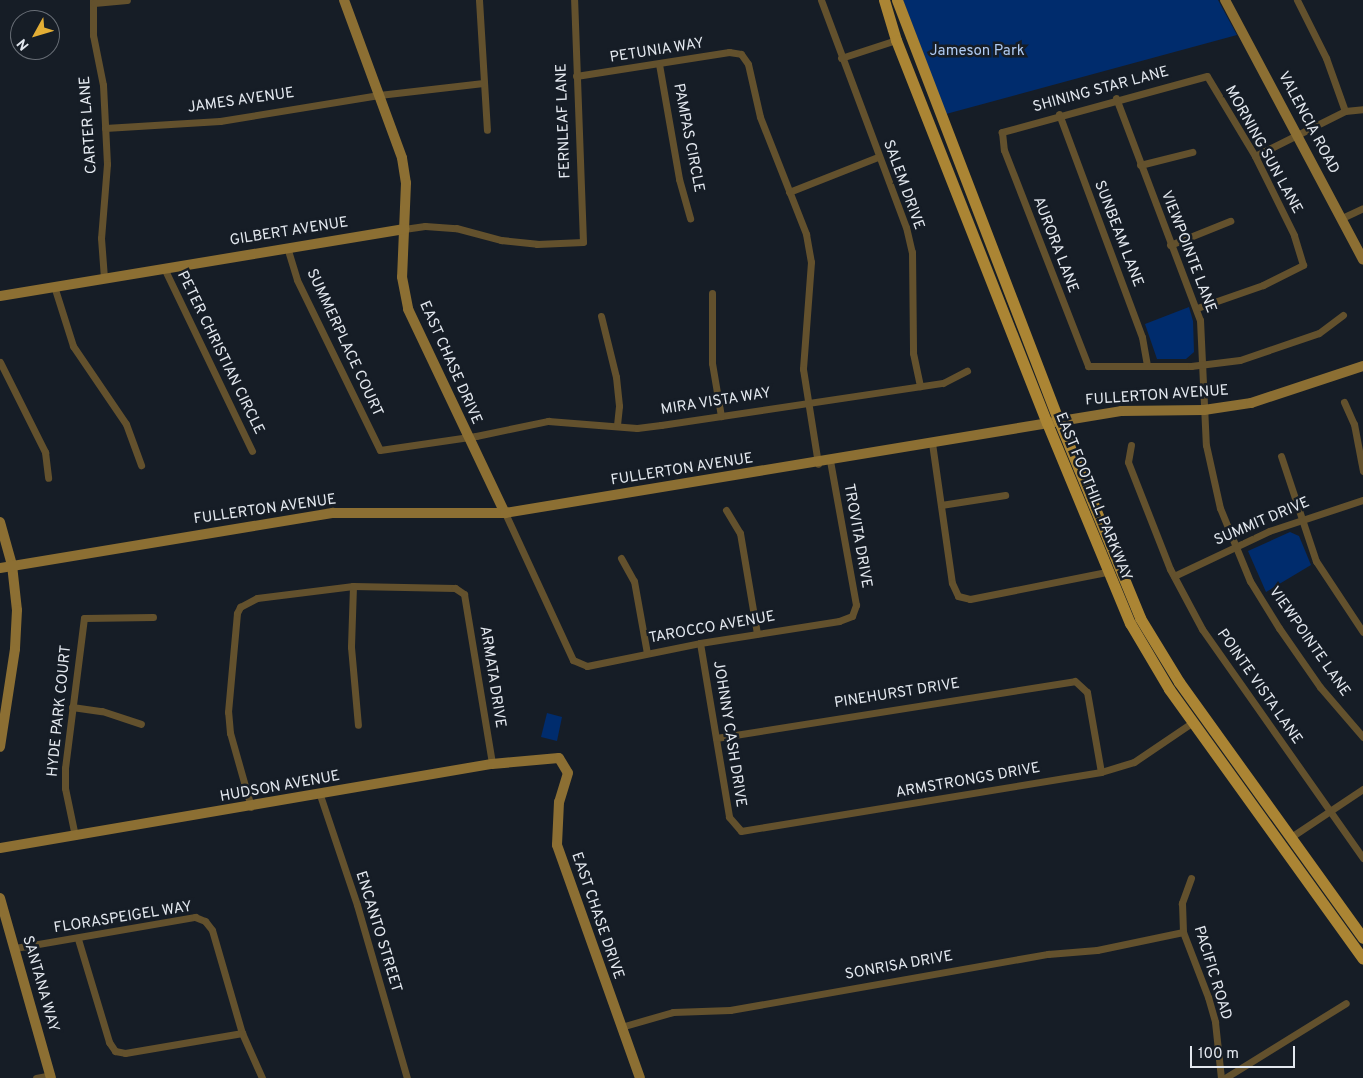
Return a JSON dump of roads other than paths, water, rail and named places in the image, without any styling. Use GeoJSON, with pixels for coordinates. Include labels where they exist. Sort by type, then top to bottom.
{"type":"FeatureCollection","features":[{"type":"Feature","properties":{"kind":"main road","name":"EAST FOOTHILL PARKWAY"},"geometry":{"type":"LineString","coordinates":[[884,0],[896,40],[1106,572],[1148,657],[1363,959]]}},
{"type":"Feature","properties":{"kind":"main road","name":"EAST FOOTHILL PARKWAY"},"geometry":{"type":"LineString","coordinates":[[897,0],[1059,420],[1140,618],[1179,682],[1363,938]]}},
{"type":"Feature","properties":{"kind":"street"},"geometry":{"type":"LineString","coordinates":[[94,2],[127,0]]}},
{"type":"Feature","properties":{"kind":"street","name":"EAST CHASE DRIVE"},"geometry":{"type":"LineString","coordinates":[[344,0],[402,158],[406,183],[402,277],[405,299],[466,437],[505,513],[576,664]]}},
{"type":"Feature","properties":{"kind":"street"},"geometry":{"type":"LineString","coordinates":[[479,0],[487,130]]}},
{"type":"Feature","properties":{"kind":"street","name":"FERNLEAF LANE"},"geometry":{"type":"LineString","coordinates":[[574,0],[583,242]]}},
{"type":"Feature","properties":{"kind":"street","name":"SALEM DRIVE"},"geometry":{"type":"LineString","coordinates":[[821,0],[841,58],[906,228],[912,252],[913,353],[920,386]]}},
{"type":"Feature","properties":{"kind":"street","name":"VALENCIA ROAD"},"geometry":{"type":"LineString","coordinates":[[1225,0],[1363,260]]}},
{"type":"Feature","properties":{"kind":"street"},"geometry":{"type":"LineString","coordinates":[[1297,0],[1326,58],[1345,112]]}},
{"type":"Feature","properties":{"kind":"street","name":"CARTER LANE"},"geometry":{"type":"LineString","coordinates":[[94,2],[93,35],[102,85],[108,164],[101,238],[104,278]]}},
{"type":"Feature","properties":{"kind":"street"},"geometry":{"type":"LineString","coordinates":[[841,58],[896,40]]}},
{"type":"Feature","properties":{"kind":"street","name":"PETUNIA WAY"},"geometry":{"type":"LineString","coordinates":[[576,76],[729,52],[742,54],[748,64],[760,117],[789,192]]}},
{"type":"Feature","properties":{"kind":"street","name":"PAMPAS CIRCLE"},"geometry":{"type":"LineString","coordinates":[[659,64],[680,179],[690,218]]}},
{"type":"Feature","properties":{"kind":"street","name":"SHINING STAR LANE"},"geometry":{"type":"LineString","coordinates":[[1002,132],[1116,98],[1207,76]]}},
{"type":"Feature","properties":{"kind":"street","name":"MORNING SUN LANE"},"geometry":{"type":"LineString","coordinates":[[1197,308],[1263,285],[1303,265],[1294,235],[1255,156],[1207,76]]}},
{"type":"Feature","properties":{"kind":"street","name":"JAMES AVENUE"},"geometry":{"type":"LineString","coordinates":[[105,128],[220,120],[379,95],[483,84]]}},
{"type":"Feature","properties":{"kind":"street","name":"VIEWPOINTE LANE"},"geometry":{"type":"LineString","coordinates":[[1116,98],[1170,245],[1197,308],[1200,320],[1206,445],[1214,484],[1235,546],[1250,580],[1279,628],[1320,687],[1363,736]]}},
{"type":"Feature","properties":{"kind":"street"},"geometry":{"type":"LineString","coordinates":[[1255,156],[1296,134],[1345,112],[1363,109]]}},
{"type":"Feature","properties":{"kind":"street","name":"SUNBEAM LANE"},"geometry":{"type":"LineString","coordinates":[[1058,114],[1142,337],[1147,366]]}},
{"type":"Feature","properties":{"kind":"street","name":"AURORA LANE"},"geometry":{"type":"LineString","coordinates":[[1002,132],[1004,150],[1088,366],[1147,366]]}},
{"type":"Feature","properties":{"kind":"street"},"geometry":{"type":"LineString","coordinates":[[1140,165],[1192,152]]}},
{"type":"Feature","properties":{"kind":"street"},"geometry":{"type":"LineString","coordinates":[[818,464],[803,369],[811,262],[806,234],[789,192],[878,157]]}},
{"type":"Feature","properties":{"kind":"street"},"geometry":{"type":"LineString","coordinates":[[1342,218],[1363,208]]}},
{"type":"Feature","properties":{"kind":"street"},"geometry":{"type":"LineString","coordinates":[[1170,245],[1230,221]]}},
{"type":"Feature","properties":{"kind":"street","name":"GILBERT AVENUE"},"geometry":{"type":"LineString","coordinates":[[0,296],[287,247],[425,226],[456,228],[501,240],[537,244],[583,242]]}},
{"type":"Feature","properties":{"kind":"street","name":"SUMMERPLACE COURT"},"geometry":{"type":"LineString","coordinates":[[287,247],[297,280],[380,450]]}},
{"type":"Feature","properties":{"kind":"street","name":"PETER CHRISTIAN CIRCLE"},"geometry":{"type":"LineString","coordinates":[[164,268],[252,451]]}},
{"type":"Feature","properties":{"kind":"street"},"geometry":{"type":"LineString","coordinates":[[54,286],[73,346],[126,424],[141,465]]}},
{"type":"Feature","properties":{"kind":"street"},"geometry":{"type":"LineString","coordinates":[[712,293],[712,363],[721,416]]}},
{"type":"Feature","properties":{"kind":"street"},"geometry":{"type":"LineString","coordinates":[[1147,366],[1201,366],[1240,360],[1319,333],[1343,315]]}},
{"type":"Feature","properties":{"kind":"street"},"geometry":{"type":"LineString","coordinates":[[602,316],[616,377],[619,406],[617,426]]}},
{"type":"Feature","properties":{"kind":"street"},"geometry":{"type":"LineString","coordinates":[[0,362],[45,452],[48,478]]}},
{"type":"Feature","properties":{"kind":"street","name":"FULLERTON AVENUE"},"geometry":{"type":"LineString","coordinates":[[0,568],[333,513],[505,513],[818,464],[1059,420],[1121,411],[1204,410],[1251,403],[1363,366]]}},
{"type":"Feature","properties":{"kind":"street","name":"MIRA VISTA WAY"},"geometry":{"type":"LineString","coordinates":[[380,450],[466,437],[548,421],[637,428],[943,383],[967,370]]}},
{"type":"Feature","properties":{"kind":"street"},"geometry":{"type":"LineString","coordinates":[[1344,402],[1354,424],[1363,471]]}},
{"type":"Feature","properties":{"kind":"street"},"geometry":{"type":"LineString","coordinates":[[932,443],[952,582],[954,590],[964,599],[1106,572]]}},
{"type":"Feature","properties":{"kind":"street","name":"POINTE VISTA LANE"},"geometry":{"type":"LineString","coordinates":[[1131,445],[1128,462],[1174,576],[1206,636],[1363,858]]}},
{"type":"Feature","properties":{"kind":"street"},"geometry":{"type":"LineString","coordinates":[[1281,456],[1316,561],[1363,632]]}},
{"type":"Feature","properties":{"kind":"street","name":"TROVITA DRIVE"},"geometry":{"type":"LineString","coordinates":[[830,461],[856,605],[852,616]]}},
{"type":"Feature","properties":{"kind":"street"},"geometry":{"type":"LineString","coordinates":[[941,505],[1005,495]]}},
{"type":"Feature","properties":{"kind":"street","name":"SUMMIT DRIVE"},"geometry":{"type":"LineString","coordinates":[[1174,576],[1235,546],[1301,518],[1363,500]]}},
{"type":"Feature","properties":{"kind":"street"},"geometry":{"type":"LineString","coordinates":[[726,510],[740,533],[757,634]]}},
{"type":"Feature","properties":{"kind":"street"},"geometry":{"type":"LineString","coordinates":[[0,522],[12,565],[17,610],[15,649],[0,747]]}},
{"type":"Feature","properties":{"kind":"street"},"geometry":{"type":"LineString","coordinates":[[621,558],[634,581],[647,653]]}},
{"type":"Feature","properties":{"kind":"street"},"geometry":{"type":"LineString","coordinates":[[251,807],[230,733],[228,712],[240,607],[257,598],[353,586],[351,647],[358,725]]}},
{"type":"Feature","properties":{"kind":"street","name":"ARMATA DRIVE"},"geometry":{"type":"LineString","coordinates":[[353,586],[455,588],[464,594],[492,764]]}},
{"type":"Feature","properties":{"kind":"street","name":"HYDE PARK COURT"},"geometry":{"type":"LineString","coordinates":[[75,836],[65,788],[72,707],[84,618],[153,616]]}},
{"type":"Feature","properties":{"kind":"street","name":"TAROCCO AVENUE"},"geometry":{"type":"LineString","coordinates":[[576,664],[587,666],[700,643],[839,621],[852,616]]}},
{"type":"Feature","properties":{"kind":"street","name":"JOHNNY CASH DRIVE"},"geometry":{"type":"LineString","coordinates":[[700,643],[729,817],[736,828]]}},
{"type":"Feature","properties":{"kind":"street","name":"PINEHURST DRIVE"},"geometry":{"type":"LineString","coordinates":[[716,738],[1067,680],[1082,684],[1087,692],[1101,772]]}},
{"type":"Feature","properties":{"kind":"street"},"geometry":{"type":"LineString","coordinates":[[72,707],[102,711],[141,724]]}},
{"type":"Feature","properties":{"kind":"street","name":"ARMSTRONGS DRIVE"},"geometry":{"type":"LineString","coordinates":[[736,828],[749,832],[1101,772],[1134,762],[1193,722]]}},
{"type":"Feature","properties":{"kind":"street","name":"HUDSON AVENUE"},"geometry":{"type":"LineString","coordinates":[[0,848],[320,796],[492,764],[554,757],[563,761]]}},
{"type":"Feature","properties":{"kind":"street","name":"EAST CHASE DRIVE"},"geometry":{"type":"LineString","coordinates":[[563,761],[568,773],[559,802],[557,845],[640,1078]]}},
{"type":"Feature","properties":{"kind":"street"},"geometry":{"type":"LineString","coordinates":[[1291,838],[1328,811],[1363,789]]}},
{"type":"Feature","properties":{"kind":"street","name":"ENCANTO STREET"},"geometry":{"type":"LineString","coordinates":[[320,796],[357,905],[407,1078]]}},
{"type":"Feature","properties":{"kind":"street","name":"PACIFIC ROAD"},"geometry":{"type":"LineString","coordinates":[[1192,878],[1182,903],[1183,932],[1213,1014],[1221,1078]]}},
{"type":"Feature","properties":{"kind":"street","name":"SANTANA WAY"},"geometry":{"type":"LineString","coordinates":[[0,898],[51,1077]]}},
{"type":"Feature","properties":{"kind":"street","name":"FLORASPEIGEL WAY"},"geometry":{"type":"LineString","coordinates":[[15,948],[195,918],[205,921],[212,930],[242,1033]]}},
{"type":"Feature","properties":{"kind":"street","name":"SONRISA DRIVE"},"geometry":{"type":"LineString","coordinates":[[621,1027],[673,1012],[730,1010],[1048,954],[1096,950],[1183,932]]}},
{"type":"Feature","properties":{"kind":"street"},"geometry":{"type":"LineString","coordinates":[[78,939],[109,1042],[115,1051],[125,1053],[242,1033],[262,1078]]}},
{"type":"Feature","properties":{"kind":"street"},"geometry":{"type":"LineString","coordinates":[[1225,1078],[1346,1003]]}},
{"type":"Feature","properties":{"kind":"street"},"geometry":{"type":"LineString","coordinates":[[36,1078],[51,1077]]}},
{"type":"Feature","properties":{"kind":"park label","name":"Jameson Park"},"geometry":{"type":"Point","coordinates":[977,52]}}]}
